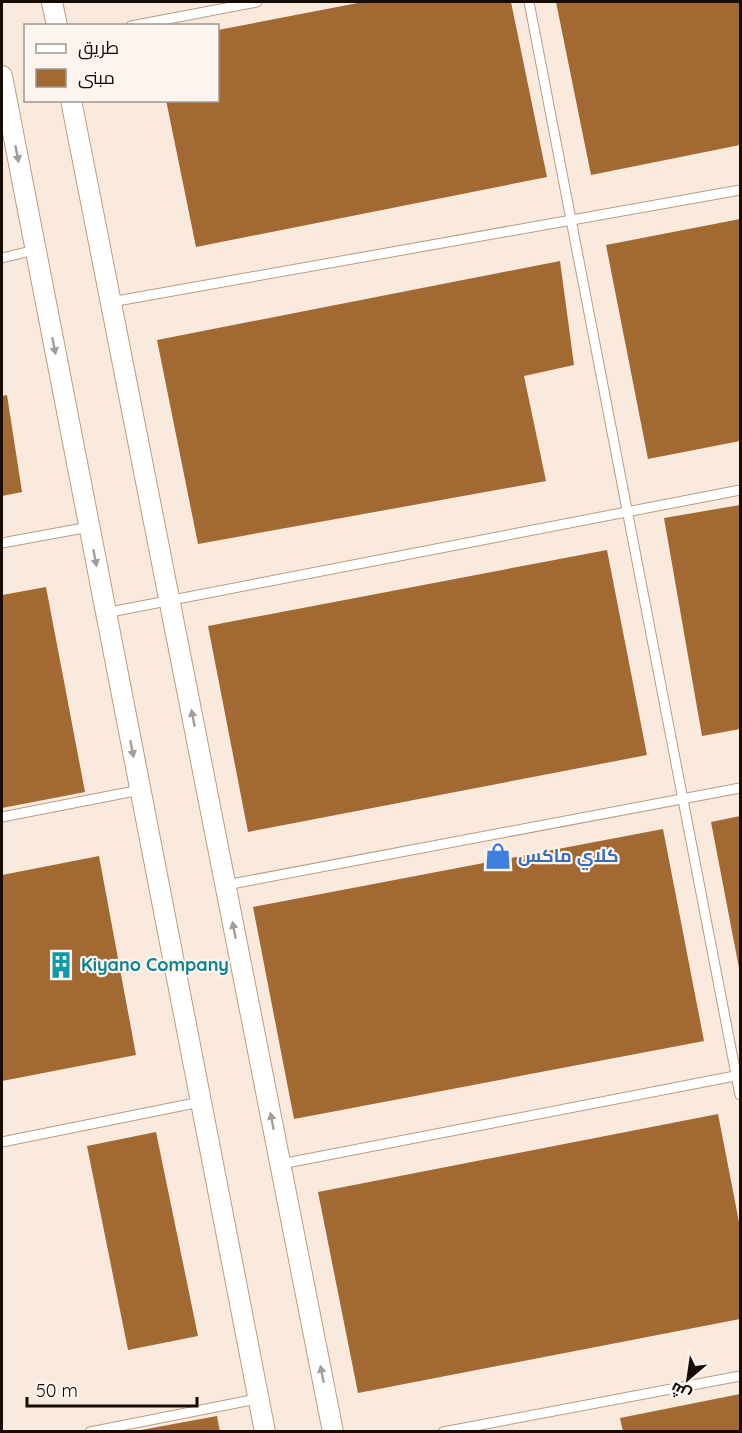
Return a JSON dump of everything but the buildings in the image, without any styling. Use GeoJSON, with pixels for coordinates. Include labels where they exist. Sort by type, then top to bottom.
{"type":"FeatureCollection","features":[{"type":"Feature","properties":{"kind":"street"},"geometry":{"type":"LineString","coordinates":[[52,2],[57,24]]}},
{"type":"Feature","properties":{"kind":"street"},"geometry":{"type":"LineString","coordinates":[[2,76],[265,1431]]}},
{"type":"Feature","properties":{"kind":"street"},"geometry":{"type":"LineString","coordinates":[[71,102],[333,1431]]}},
{"type":"Feature","properties":{"kind":"lane"},"geometry":{"type":"LineString","coordinates":[[141,24],[256,2]]}},
{"type":"Feature","properties":{"kind":"lane"},"geometry":{"type":"LineString","coordinates":[[530,2],[570,220],[741,1095]]}},
{"type":"Feature","properties":{"kind":"lane"},"geometry":{"type":"LineString","coordinates":[[111,302],[741,190]]}},
{"type":"Feature","properties":{"kind":"lane"},"geometry":{"type":"LineString","coordinates":[[2,258],[35,250]]}},
{"type":"Feature","properties":{"kind":"lane"},"geometry":{"type":"LineString","coordinates":[[105,613],[741,490]]}},
{"type":"Feature","properties":{"kind":"lane"},"geometry":{"type":"LineString","coordinates":[[2,543],[89,526]]}},
{"type":"Feature","properties":{"kind":"lane"},"geometry":{"type":"LineString","coordinates":[[226,885],[741,788]]}},
{"type":"Feature","properties":{"kind":"lane"},"geometry":{"type":"LineString","coordinates":[[2,817],[140,790]]}},
{"type":"Feature","properties":{"kind":"lane"},"geometry":{"type":"LineString","coordinates":[[281,1164],[739,1076]]}},
{"type":"Feature","properties":{"kind":"lane"},"geometry":{"type":"LineString","coordinates":[[2,1142],[200,1102]]}},
{"type":"Feature","properties":{"kind":"lane"},"geometry":{"type":"LineString","coordinates":[[443,1431],[741,1376]]}},
{"type":"Feature","properties":{"kind":"lane"},"geometry":{"type":"LineString","coordinates":[[90,1431],[257,1399]]}},
{"type":"Feature","properties":{"kind":"shaded area"},"geometry":{"type":"Polygon","coordinates":[[[2,2],[740,2],[740,1431],[2,1431],[2,2]]]}},
{"type":"Feature","properties":{"kind":"place","name":"كلاي ماكس"},"geometry":{"type":"Point","coordinates":[498,856]}},
{"type":"Feature","properties":{"kind":"place","name":"Kiyano Company"},"geometry":{"type":"Point","coordinates":[61,965]}}]}
